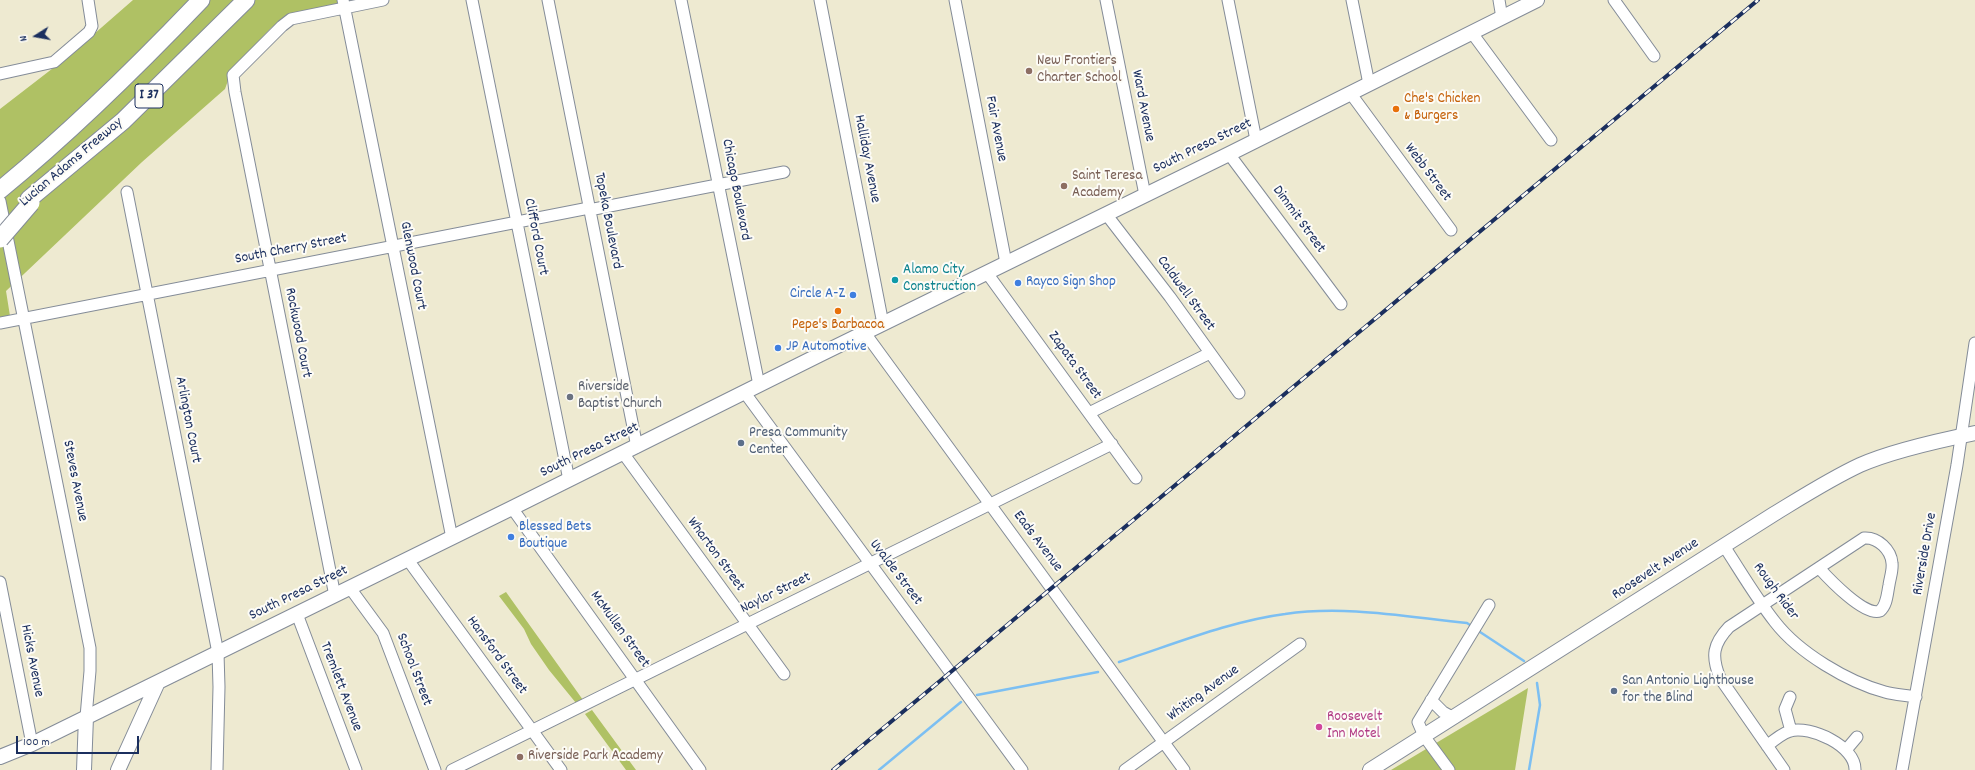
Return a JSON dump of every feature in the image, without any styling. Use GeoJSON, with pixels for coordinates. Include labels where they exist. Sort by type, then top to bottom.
{"type":"FeatureCollection","features":[{"type":"Feature","properties":{"kind":"highway","name":"Lucian Adams Freeway"},"geometry":{"type":"LineString","coordinates":[[0,190],[44,154],[123,80],[201,0]]}},
{"type":"Feature","properties":{"kind":"highway","name":"Lucian Adams Freeway"},"geometry":{"type":"LineString","coordinates":[[0,223],[30,201],[123,121],[246,0]]}},
{"type":"Feature","properties":{"kind":"highway"},"geometry":{"type":"LineString","coordinates":[[0,181],[23,170]]}},
{"type":"Feature","properties":{"kind":"highway"},"geometry":{"type":"LineString","coordinates":[[0,239],[30,201]]}},
{"type":"Feature","properties":{"kind":"main road","name":"South Presa Street"},"geometry":{"type":"LineString","coordinates":[[0,758],[32,744],[408,560],[745,393],[758,385],[1351,94],[1537,0]]}},
{"type":"Feature","properties":{"kind":"main road","name":"Roosevelt Avenue"},"geometry":{"type":"LineString","coordinates":[[1370,770],[1724,546],[1830,481],[1861,465],[1903,451],[1968,434]]}},
{"type":"Feature","properties":{"kind":"main road"},"geometry":{"type":"LineString","coordinates":[[118,770],[158,682]]}},
{"type":"Feature","properties":{"kind":"main road","name":"Steves Avenue"},"geometry":{"type":"LineString","coordinates":[[84,770],[86,717]]}},
{"type":"Feature","properties":{"kind":"street"},"geometry":{"type":"LineString","coordinates":[[0,74],[54,62],[89,32],[92,26],[88,0]]}},
{"type":"Feature","properties":{"kind":"street"},"geometry":{"type":"LineString","coordinates":[[344,4],[382,0]]}},
{"type":"Feature","properties":{"kind":"street","name":"Clifford Court"},"geometry":{"type":"LineString","coordinates":[[472,0],[569,480]]}},
{"type":"Feature","properties":{"kind":"street","name":"Topeka Boulevard"},"geometry":{"type":"LineString","coordinates":[[548,0],[637,447]]}},
{"type":"Feature","properties":{"kind":"street","name":"Chicago Boulevard"},"geometry":{"type":"LineString","coordinates":[[682,0],[758,385]]}},
{"type":"Feature","properties":{"kind":"street","name":"Halliday Avenue"},"geometry":{"type":"LineString","coordinates":[[820,0],[883,324]]}},
{"type":"Feature","properties":{"kind":"street","name":"Fair Avenue"},"geometry":{"type":"LineString","coordinates":[[955,0],[1006,263]]}},
{"type":"Feature","properties":{"kind":"street","name":"Ward Avenue"},"geometry":{"type":"LineString","coordinates":[[1106,0],[1145,195]]}},
{"type":"Feature","properties":{"kind":"street"},"geometry":{"type":"LineString","coordinates":[[1228,0],[1256,140]]}},
{"type":"Feature","properties":{"kind":"street"},"geometry":{"type":"LineString","coordinates":[[1352,0],[1369,84]]}},
{"type":"Feature","properties":{"kind":"street"},"geometry":{"type":"LineString","coordinates":[[1499,0],[1502,18]]}},
{"type":"Feature","properties":{"kind":"street"},"geometry":{"type":"LineString","coordinates":[[1614,0],[1654,56]]}},
{"type":"Feature","properties":{"kind":"street","name":"Rockwood Court"},"geometry":{"type":"LineString","coordinates":[[335,596],[234,92],[233,75],[282,26],[291,19],[344,4]]}},
{"type":"Feature","properties":{"kind":"street","name":"Glenwood Court"},"geometry":{"type":"LineString","coordinates":[[344,4],[452,538]]}},
{"type":"Feature","properties":{"kind":"street"},"geometry":{"type":"LineString","coordinates":[[1472,33],[1551,140]]}},
{"type":"Feature","properties":{"kind":"street","name":"Webb Street"},"geometry":{"type":"LineString","coordinates":[[1351,94],[1451,230]]}},
{"type":"Feature","properties":{"kind":"street","name":"Dimmit Street"},"geometry":{"type":"LineString","coordinates":[[1229,154],[1341,304]]}},
{"type":"Feature","properties":{"kind":"street","name":"South Cherry Street"},"geometry":{"type":"LineString","coordinates":[[0,323],[392,245],[784,172]]}},
{"type":"Feature","properties":{"kind":"street","name":"Arlington Court"},"geometry":{"type":"LineString","coordinates":[[127,192],[218,653],[219,687],[216,770]]}},
{"type":"Feature","properties":{"kind":"street","name":"Steves Avenue"},"geometry":{"type":"LineString","coordinates":[[0,201],[90,648],[90,671],[86,717]]}},
{"type":"Feature","properties":{"kind":"street","name":"Caldwell Street"},"geometry":{"type":"LineString","coordinates":[[1106,214],[1170,298],[1238,393]]}},
{"type":"Feature","properties":{"kind":"street","name":"Zapata Street"},"geometry":{"type":"LineString","coordinates":[[987,273],[1136,478]]}},
{"type":"Feature","properties":{"kind":"street","name":"Eads Avenue"},"geometry":{"type":"LineString","coordinates":[[864,333],[1184,770]]}},
{"type":"Feature","properties":{"kind":"street","name":"Riverside Drive"},"geometry":{"type":"LineString","coordinates":[[1902,770],[1968,434],[1970,366],[1975,344]]}},
{"type":"Feature","properties":{"kind":"street"},"geometry":{"type":"LineString","coordinates":[[1089,413],[1210,353]]}},
{"type":"Feature","properties":{"kind":"street","name":"Uvalde Street"},"geometry":{"type":"LineString","coordinates":[[745,393],[1022,770]]}},
{"type":"Feature","properties":{"kind":"street","name":"Naylor Street"},"geometry":{"type":"LineString","coordinates":[[452,770],[1112,444]]}},
{"type":"Feature","properties":{"kind":"street","name":"Wharton Street"},"geometry":{"type":"LineString","coordinates":[[623,453],[784,674]]}},
{"type":"Feature","properties":{"kind":"street","name":"McMullen Street"},"geometry":{"type":"LineString","coordinates":[[512,508],[700,770]]}},
{"type":"Feature","properties":{"kind":"street"},"geometry":{"type":"LineString","coordinates":[[1784,770],[1720,678],[1714,661],[1717,643],[1723,633],[1763,605],[1864,538],[1876,540],[1884,546],[1892,558],[1885,605],[1880,611],[1875,613],[1835,585],[1819,568]]}},
{"type":"Feature","properties":{"kind":"street","name":"Rough Rider"},"geometry":{"type":"LineString","coordinates":[[1724,546],[1776,624],[1795,642],[1837,672],[1886,692],[1916,697]]}},
{"type":"Feature","properties":{"kind":"street","name":"Hansford Street"},"geometry":{"type":"LineString","coordinates":[[408,560],[561,770]]}},
{"type":"Feature","properties":{"kind":"street","name":"Hicks Avenue"},"geometry":{"type":"LineString","coordinates":[[0,582],[32,744]]}},
{"type":"Feature","properties":{"kind":"street","name":"School Street"},"geometry":{"type":"LineString","coordinates":[[350,588],[383,633],[435,770]]}},
{"type":"Feature","properties":{"kind":"street"},"geometry":{"type":"LineString","coordinates":[[1449,770],[1424,736],[1418,722],[1489,605]]}},
{"type":"Feature","properties":{"kind":"street","name":"Tremlett Avenue"},"geometry":{"type":"LineString","coordinates":[[297,614],[356,770]]}},
{"type":"Feature","properties":{"kind":"street","name":"Whiting Avenue"},"geometry":{"type":"LineString","coordinates":[[1125,770],[1300,644]]}},
{"type":"Feature","properties":{"kind":"street"},"geometry":{"type":"LineString","coordinates":[[1790,697],[1785,709],[1791,731]]}},
{"type":"Feature","properties":{"kind":"street"},"geometry":{"type":"LineString","coordinates":[[1431,700],[1443,712],[1454,718]]}},
{"type":"Feature","properties":{"kind":"street"},"geometry":{"type":"LineString","coordinates":[[1767,746],[1780,735],[1791,731],[1798,730],[1818,734],[1846,750],[1853,759],[1855,770]]}},
{"type":"Feature","properties":{"kind":"street"},"geometry":{"type":"LineString","coordinates":[[1846,750],[1857,737]]}},
{"type":"Feature","properties":{"kind":"green space"},"geometry":{"type":"Polygon","coordinates":[[[133,0],[337,0],[338,4],[288,15],[271,28],[232,69],[225,89],[142,162],[6,291],[10,316],[0,318],[0,109],[70,55],[133,0]]]}},
{"type":"Feature","properties":{"kind":"green space"},"geometry":{"type":"Polygon","coordinates":[[[506,592],[583,700],[576,703],[549,670],[531,644],[524,629],[499,596],[506,592]]]}},
{"type":"Feature","properties":{"kind":"green space"},"geometry":{"type":"Polygon","coordinates":[[[1528,688],[1515,770],[1391,770],[1528,688]]]}},
{"type":"Feature","properties":{"kind":"green space"},"geometry":{"type":"Polygon","coordinates":[[[592,710],[636,770],[626,770],[585,714],[592,710]]]}},
{"type":"Feature","properties":{"kind":"waterway"},"geometry":{"type":"LineString","coordinates":[[1119,662],[1201,634],[1243,622],[1285,614],[1353,611],[1467,623],[1473,627]]}},
{"type":"Feature","properties":{"kind":"waterway"},"geometry":{"type":"LineString","coordinates":[[1477,630],[1524,661]]}},
{"type":"Feature","properties":{"kind":"waterway"},"geometry":{"type":"LineString","coordinates":[[977,695],[1098,672]]}},
{"type":"Feature","properties":{"kind":"waterway"},"geometry":{"type":"LineString","coordinates":[[1529,770],[1540,705],[1537,683]]}},
{"type":"Feature","properties":{"kind":"waterway"},"geometry":{"type":"LineString","coordinates":[[879,770],[961,702]]}},
{"type":"Feature","properties":{"kind":"railway"},"geometry":{"type":"LineString","coordinates":[[833,770],[1758,0]]}},
{"type":"Feature","properties":{"kind":"place","name":"New Frontiers Charter School"},"geometry":{"type":"Point","coordinates":[1029,71]}},
{"type":"Feature","properties":{"kind":"place","name":"Che's Chicken & Burgers"},"geometry":{"type":"Point","coordinates":[1396,109]}},
{"type":"Feature","properties":{"kind":"place","name":"Saint Teresa Academy"},"geometry":{"type":"Point","coordinates":[1064,186]}},
{"type":"Feature","properties":{"kind":"place","name":"Alamo City Construction"},"geometry":{"type":"Point","coordinates":[895,280]}},
{"type":"Feature","properties":{"kind":"place","name":"Rayco Sign Shop"},"geometry":{"type":"Point","coordinates":[1018,283]}},
{"type":"Feature","properties":{"kind":"place","name":"Circle A-Z"},"geometry":{"type":"Point","coordinates":[853,295]}},
{"type":"Feature","properties":{"kind":"place","name":"Pepe's Barbacoa"},"geometry":{"type":"Point","coordinates":[838,311]}},
{"type":"Feature","properties":{"kind":"place","name":"JP Automotive"},"geometry":{"type":"Point","coordinates":[778,348]}},
{"type":"Feature","properties":{"kind":"place","name":"Riverside Baptist Church"},"geometry":{"type":"Point","coordinates":[570,397]}},
{"type":"Feature","properties":{"kind":"place","name":"Presa Community Center"},"geometry":{"type":"Point","coordinates":[741,443]}},
{"type":"Feature","properties":{"kind":"place","name":"Blessed Bets Boutique"},"geometry":{"type":"Point","coordinates":[511,537]}},
{"type":"Feature","properties":{"kind":"place","name":"San Antonio Lighthouse for the Blind"},"geometry":{"type":"Point","coordinates":[1614,691]}},
{"type":"Feature","properties":{"kind":"place","name":"Roosevelt Inn Motel"},"geometry":{"type":"Point","coordinates":[1319,727]}},
{"type":"Feature","properties":{"kind":"place","name":"Riverside Park Academy"},"geometry":{"type":"Point","coordinates":[520,757]}}]}
